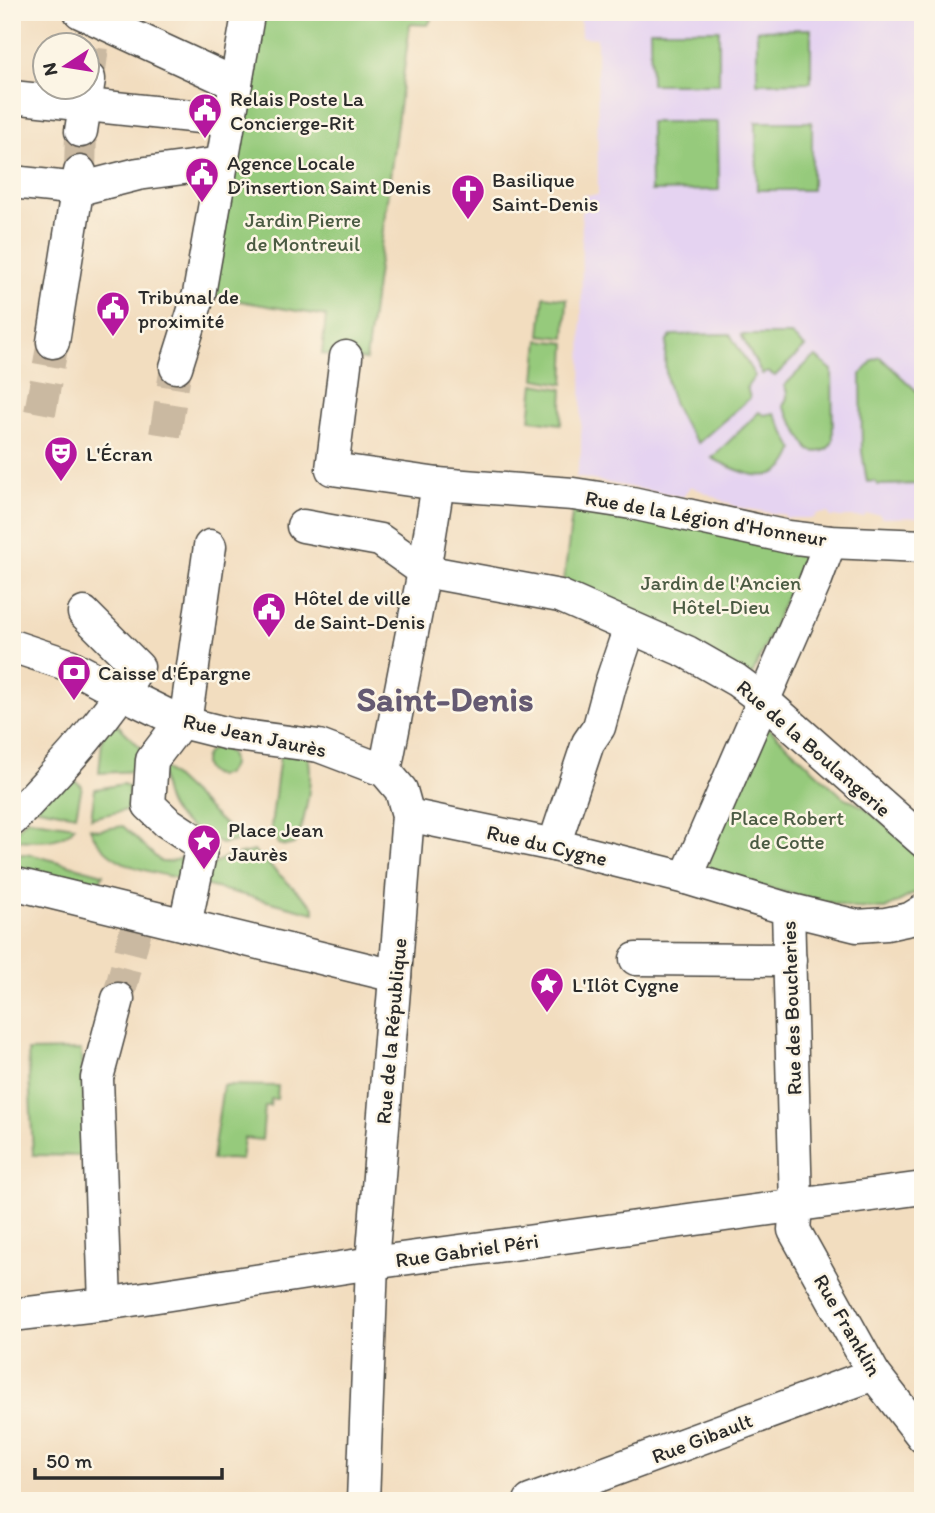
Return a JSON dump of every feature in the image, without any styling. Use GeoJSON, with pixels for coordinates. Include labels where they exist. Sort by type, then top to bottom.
{"type":"FeatureCollection","features":[{"type":"Feature","properties":{"kind":"street"},"geometry":{"type":"LineString","coordinates":[[176,368],[199,294],[248,15],[243,12]]}},
{"type":"Feature","properties":{"kind":"street"},"geometry":{"type":"LineString","coordinates":[[91,24],[236,84]]}},
{"type":"Feature","properties":{"kind":"street"},"geometry":{"type":"LineString","coordinates":[[12,96],[228,120]]}},
{"type":"Feature","properties":{"kind":"street"},"geometry":{"type":"LineString","coordinates":[[12,182],[80,180],[222,163]]}},
{"type":"Feature","properties":{"kind":"street"},"geometry":{"type":"LineString","coordinates":[[53,342],[80,180]]}},
{"type":"Feature","properties":{"kind":"street","name":"Rue de la Légion d'Honneur"},"geometry":{"type":"LineString","coordinates":[[346,357],[332,469],[438,484],[573,494],[632,503],[788,537],[830,542],[923,546]]}},
{"type":"Feature","properties":{"kind":"street"},"geometry":{"type":"LineString","coordinates":[[385,771],[438,484]]}},
{"type":"Feature","properties":{"kind":"street"},"geometry":{"type":"LineString","coordinates":[[303,526],[380,540],[424,571]]}},
{"type":"Feature","properties":{"kind":"street"},"geometry":{"type":"LineString","coordinates":[[686,878],[830,542]]}},
{"type":"Feature","properties":{"kind":"street"},"geometry":{"type":"LineString","coordinates":[[185,925],[202,845],[167,822],[149,805],[152,760],[181,722],[187,709],[210,546]]}},
{"type":"Feature","properties":{"kind":"street","name":"Rue de la Boulangerie"},"geometry":{"type":"LineString","coordinates":[[424,571],[560,596],[687,652],[736,680],[763,700],[923,841]]}},
{"type":"Feature","properties":{"kind":"street"},"geometry":{"type":"LineString","coordinates":[[12,820],[61,767],[122,693],[138,667],[84,613]]}},
{"type":"Feature","properties":{"kind":"street"},"geometry":{"type":"LineString","coordinates":[[554,845],[588,743],[599,727],[630,627]]}},
{"type":"Feature","properties":{"kind":"street","name":"Rue Jean Jaurès"},"geometry":{"type":"LineString","coordinates":[[12,646],[69,665],[181,722],[229,734],[319,746],[385,771]]}},
{"type":"Feature","properties":{"kind":"street","name":"Rue de la République"},"geometry":{"type":"LineString","coordinates":[[363,1501],[372,1263],[408,816],[401,790],[385,771]]}},
{"type":"Feature","properties":{"kind":"street","name":"Rue du Cygne"},"geometry":{"type":"LineString","coordinates":[[408,816],[554,845],[686,878],[788,909]]}},
{"type":"Feature","properties":{"kind":"street"},"geometry":{"type":"LineString","coordinates":[[12,883],[395,976]]}},
{"type":"Feature","properties":{"kind":"street","name":"Rue des Boucheries"},"geometry":{"type":"LineString","coordinates":[[796,1205],[788,909],[858,926],[910,919],[923,911]]}},
{"type":"Feature","properties":{"kind":"street"},"geometry":{"type":"LineString","coordinates":[[636,959],[790,960]]}},
{"type":"Feature","properties":{"kind":"street"},"geometry":{"type":"LineString","coordinates":[[105,1304],[97,1078],[118,999]]}},
{"type":"Feature","properties":{"kind":"street","name":"Rue Gabriel Péri"},"geometry":{"type":"LineString","coordinates":[[12,1315],[923,1188]]}},
{"type":"Feature","properties":{"kind":"street","name":"Rue Franklin"},"geometry":{"type":"LineString","coordinates":[[796,1205],[794,1230],[874,1374],[923,1437]]}},
{"type":"Feature","properties":{"kind":"street","name":"Rue Gibault"},"geometry":{"type":"LineString","coordinates":[[530,1501],[874,1374]]}},
{"type":"Feature","properties":{"kind":"shaded area"},"geometry":{"type":"Polygon","coordinates":[[[580,12],[923,12],[923,517],[882,518],[879,514],[866,514],[864,517],[831,517],[828,513],[816,514],[814,518],[786,518],[785,515],[736,507],[691,486],[683,497],[576,477],[581,453],[582,195],[598,195],[597,38],[581,37],[580,12]]]}},
{"type":"Feature","properties":{"kind":"green space","name":"Jardin Pierre de Montreuil"},"geometry":{"type":"Polygon","coordinates":[[[259,12],[435,12],[428,25],[410,24],[366,360],[322,354],[326,316],[211,296],[259,12]]]}},
{"type":"Feature","properties":{"kind":"green space"},"geometry":{"type":"Polygon","coordinates":[[[811,29],[811,82],[757,83],[757,30],[811,29]]]}},
{"type":"Feature","properties":{"kind":"green space"},"geometry":{"type":"Polygon","coordinates":[[[650,30],[719,30],[719,84],[651,84],[650,30]]]}},
{"type":"Feature","properties":{"kind":"green space"},"geometry":{"type":"Polygon","coordinates":[[[650,122],[718,122],[719,190],[651,191],[650,122]]]}},
{"type":"Feature","properties":{"kind":"green space"},"geometry":{"type":"Polygon","coordinates":[[[756,122],[812,122],[812,190],[757,190],[756,122]]]}},
{"type":"Feature","properties":{"kind":"green space"},"geometry":{"type":"Polygon","coordinates":[[[544,296],[567,299],[565,338],[540,335],[544,296]]]}},
{"type":"Feature","properties":{"kind":"green space"},"geometry":{"type":"Polygon","coordinates":[[[730,334],[755,376],[747,387],[750,398],[698,443],[682,421],[667,383],[667,341],[672,335],[730,334]]]}},
{"type":"Feature","properties":{"kind":"green space"},"geometry":{"type":"Polygon","coordinates":[[[741,335],[791,335],[805,347],[775,376],[768,372],[762,374],[741,335]]]}},
{"type":"Feature","properties":{"kind":"green space"},"geometry":{"type":"Polygon","coordinates":[[[539,340],[566,343],[564,384],[535,379],[539,340]]]}},
{"type":"Feature","properties":{"kind":"green space"},"geometry":{"type":"Polygon","coordinates":[[[816,357],[832,370],[833,441],[829,448],[820,452],[809,450],[783,406],[787,396],[784,386],[816,357]]]}},
{"type":"Feature","properties":{"kind":"green space"},"geometry":{"type":"Polygon","coordinates":[[[880,357],[923,397],[923,484],[878,485],[875,481],[867,482],[862,452],[861,374],[873,360],[880,357]]]}},
{"type":"Feature","properties":{"kind":"green space"},"geometry":{"type":"Polygon","coordinates":[[[534,384],[563,389],[561,424],[530,420],[534,384]]]}},
{"type":"Feature","properties":{"kind":"green space"},"geometry":{"type":"Polygon","coordinates":[[[759,412],[764,415],[774,413],[794,450],[779,471],[769,475],[746,473],[712,458],[759,412]]]}},
{"type":"Feature","properties":{"kind":"green space","name":"Jardin de l'Ancien Hôtel-Dieu"},"geometry":{"type":"Polygon","coordinates":[[[573,506],[808,547],[751,678],[563,588],[573,506]]]}},
{"type":"Feature","properties":{"kind":"green space","name":"Place Robert de Cotte"},"geometry":{"type":"Polygon","coordinates":[[[763,723],[843,797],[864,807],[923,856],[923,889],[885,909],[854,908],[704,874],[763,723]]]}},
{"type":"Feature","properties":{"kind":"green space"},"geometry":{"type":"Polygon","coordinates":[[[118,725],[142,749],[140,771],[99,773],[103,729],[118,725]]]}},
{"type":"Feature","properties":{"kind":"green space"},"geometry":{"type":"Polygon","coordinates":[[[218,748],[228,752],[232,762],[228,772],[218,776],[208,772],[204,762],[208,752],[218,748]]]}},
{"type":"Feature","properties":{"kind":"green space"},"geometry":{"type":"Polygon","coordinates":[[[307,754],[310,774],[302,825],[294,844],[278,844],[271,827],[280,755],[307,754]]]}},
{"type":"Feature","properties":{"kind":"green space"},"geometry":{"type":"Polygon","coordinates":[[[161,765],[241,840],[221,844],[176,815],[165,796],[161,765]]]}},
{"type":"Feature","properties":{"kind":"green space"},"geometry":{"type":"Polygon","coordinates":[[[65,774],[82,786],[76,815],[34,807],[65,774]]]}},
{"type":"Feature","properties":{"kind":"green space"},"geometry":{"type":"Polygon","coordinates":[[[123,784],[129,787],[127,810],[91,818],[95,789],[123,784]]]}},
{"type":"Feature","properties":{"kind":"green space"},"geometry":{"type":"Polygon","coordinates":[[[27,819],[75,826],[62,837],[54,839],[12,840],[12,835],[27,819]]]}},
{"type":"Feature","properties":{"kind":"green space"},"geometry":{"type":"Polygon","coordinates":[[[123,826],[161,862],[190,855],[187,880],[144,870],[118,860],[97,841],[90,828],[99,830],[123,826]]]}},
{"type":"Feature","properties":{"kind":"green space"},"geometry":{"type":"Polygon","coordinates":[[[254,851],[314,907],[314,913],[204,885],[210,868],[215,863],[254,851]]]}},
{"type":"Feature","properties":{"kind":"green space"},"geometry":{"type":"Polygon","coordinates":[[[23,854],[103,874],[97,889],[12,866],[12,856],[23,854]]]}},
{"type":"Feature","properties":{"kind":"green space"},"geometry":{"type":"Polygon","coordinates":[[[81,1050],[86,1156],[33,1155],[28,1051],[81,1050]]]}},
{"type":"Feature","properties":{"kind":"green space"},"geometry":{"type":"Polygon","coordinates":[[[223,1085],[278,1086],[277,1099],[271,1099],[270,1106],[265,1106],[262,1140],[244,1138],[241,1160],[212,1160],[223,1085]]]}},
{"type":"Feature","properties":{"kind":"tunnel"},"geometry":{"type":"LineString","coordinates":[[80,172],[81,131]]}},
{"type":"Feature","properties":{"kind":"tunnel"},"geometry":{"type":"LineString","coordinates":[[40,413],[53,342]]}},
{"type":"Feature","properties":{"kind":"tunnel"},"geometry":{"type":"LineString","coordinates":[[165,435],[176,367]]}},
{"type":"Feature","properties":{"kind":"tunnel"},"geometry":{"type":"LineString","coordinates":[[118,999],[140,914]]}},
{"type":"Feature","properties":{"kind":"place","name":"Relais Poste La Concierge-Rit"},"geometry":{"type":"Point","coordinates":[205,140]}},
{"type":"Feature","properties":{"kind":"place","name":"Agence Locale D’insertion Saint Denis"},"geometry":{"type":"Point","coordinates":[202,204]}},
{"type":"Feature","properties":{"kind":"place","name":"Basilique Saint-Denis"},"geometry":{"type":"Point","coordinates":[468,221]}},
{"type":"Feature","properties":{"kind":"place","name":"Tribunal de proximité"},"geometry":{"type":"Point","coordinates":[113,338]}},
{"type":"Feature","properties":{"kind":"place","name":"L'Écran"},"geometry":{"type":"Point","coordinates":[61,483]}},
{"type":"Feature","properties":{"kind":"place","name":"Hôtel de ville de Saint-Denis"},"geometry":{"type":"Point","coordinates":[269,639]}},
{"type":"Feature","properties":{"kind":"place","name":"Caisse d'Épargne"},"geometry":{"type":"Point","coordinates":[74,702]}},
{"type":"Feature","properties":{"kind":"place","name":"Place Jean Jaurès"},"geometry":{"type":"Point","coordinates":[204,871]}},
{"type":"Feature","properties":{"kind":"place","name":"L'Ilôt Cygne"},"geometry":{"type":"Point","coordinates":[547,1014]}},
{"type":"Feature","properties":{"kind":"district","name":"Saint-Denis"},"geometry":{"type":"Point","coordinates":[445,699]}}]}
